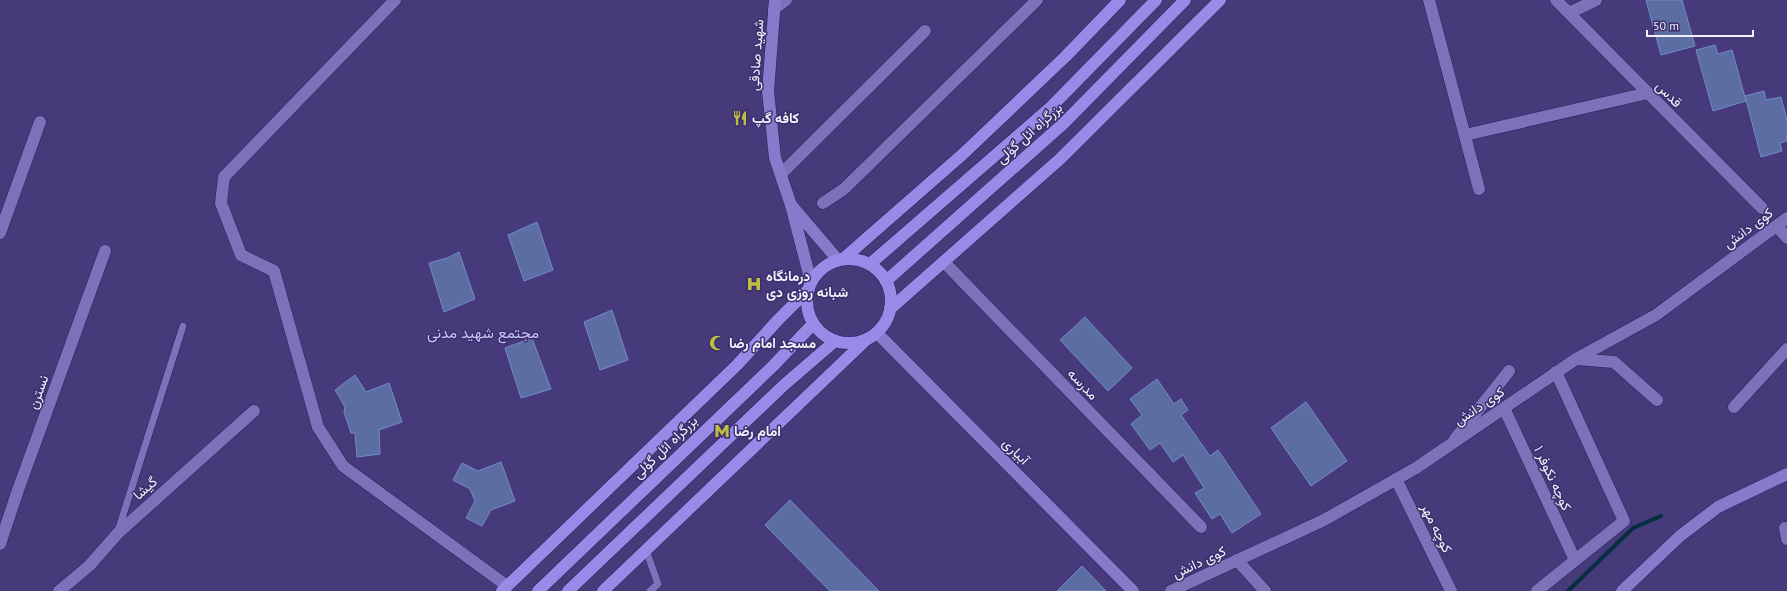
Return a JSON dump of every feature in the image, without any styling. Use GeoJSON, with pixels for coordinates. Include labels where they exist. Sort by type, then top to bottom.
{"type":"FeatureCollection","features":[{"type":"Feature","properties":{"kind":"highway"},"geometry":{"type":"LineString","coordinates":[[505,588],[737,365],[809,286],[818,272],[827,264],[840,259],[963,154],[1066,56],[1120,0]]}},
{"type":"Feature","properties":{"kind":"highway","name":"بزرگراه ائل گؤلی"},"geometry":{"type":"LineString","coordinates":[[870,264],[1051,107],[1156,0]]}},
{"type":"Feature","properties":{"kind":"highway","name":"بزرگراه ائل گؤلی"},"geometry":{"type":"LineString","coordinates":[[886,281],[1064,123],[1185,0]]}},
{"type":"Feature","properties":{"kind":"highway"},"geometry":{"type":"LineString","coordinates":[[890,309],[1060,159],[1220,0]]}},
{"type":"Feature","properties":{"kind":"highway"},"geometry":{"type":"LineString","coordinates":[[603,591],[866,340],[877,333],[886,322],[890,309],[891,295],[886,281],[879,271],[870,264],[861,260],[840,259]]}},
{"type":"Feature","properties":{"kind":"highway"},"geometry":{"type":"LineString","coordinates":[[809,286],[806,302],[808,313],[813,324],[822,334],[835,341],[856,343],[866,340]]}},
{"type":"Feature","properties":{"kind":"highway","name":"بزرگراه ائل گؤلی"},"geometry":{"type":"LineString","coordinates":[[538,591],[772,366],[813,324]]}},
{"type":"Feature","properties":{"kind":"highway"},"geometry":{"type":"LineString","coordinates":[[568,591],[784,385],[835,341]]}},
{"type":"Feature","properties":{"kind":"main road","name":"شهید صادقی"},"geometry":{"type":"LineString","coordinates":[[774,5],[768,91],[775,158],[791,205],[809,286]]}},
{"type":"Feature","properties":{"kind":"main road","name":"شهید صادقی"},"geometry":{"type":"LineString","coordinates":[[791,205],[840,259]]}},
{"type":"Feature","properties":{"kind":"main road","name":"آبیاری"},"geometry":{"type":"LineString","coordinates":[[877,333],[1133,591]]}},
{"type":"Feature","properties":{"kind":"main road"},"geometry":{"type":"LineString","coordinates":[[1622,591],[1680,536],[1718,507],[1787,474]]}},
{"type":"Feature","properties":{"kind":"street"},"geometry":{"type":"LineString","coordinates":[[395,0],[224,177],[221,203],[241,254],[274,271],[318,427],[343,466],[505,588]]}},
{"type":"Feature","properties":{"kind":"street"},"geometry":{"type":"LineString","coordinates":[[774,5],[786,0]]}},
{"type":"Feature","properties":{"kind":"street"},"geometry":{"type":"LineString","coordinates":[[823,203],[844,189],[1037,0]]}},
{"type":"Feature","properties":{"kind":"street"},"geometry":{"type":"LineString","coordinates":[[1429,0],[1479,189]]}},
{"type":"Feature","properties":{"kind":"street","name":"قدس"},"geometry":{"type":"LineString","coordinates":[[1556,0],[1762,208]]}},
{"type":"Feature","properties":{"kind":"street"},"geometry":{"type":"LineString","coordinates":[[1569,13],[1596,0]]}},
{"type":"Feature","properties":{"kind":"street"},"geometry":{"type":"LineString","coordinates":[[781,174],[925,31]]}},
{"type":"Feature","properties":{"kind":"street"},"geometry":{"type":"LineString","coordinates":[[1465,135],[1648,93]]}},
{"type":"Feature","properties":{"kind":"street"},"geometry":{"type":"LineString","coordinates":[[0,233],[40,122]]}},
{"type":"Feature","properties":{"kind":"street","name":"کوی دانش"},"geometry":{"type":"LineString","coordinates":[[1171,591],[1324,520],[1416,468],[1576,359],[1656,315],[1787,218]]}},
{"type":"Feature","properties":{"kind":"street"},"geometry":{"type":"LineString","coordinates":[[1777,226],[1787,238]]}},
{"type":"Feature","properties":{"kind":"street","name":"نسترن"},"geometry":{"type":"LineString","coordinates":[[0,544],[18,490],[105,251]]}},
{"type":"Feature","properties":{"kind":"street","name":"مدرسه"},"geometry":{"type":"LineString","coordinates":[[944,262],[1201,527]]}},
{"type":"Feature","properties":{"kind":"street"},"geometry":{"type":"LineString","coordinates":[[1734,407],[1787,349]]}},
{"type":"Feature","properties":{"kind":"street"},"geometry":{"type":"LineString","coordinates":[[1576,359],[1614,362],[1657,400]]}},
{"type":"Feature","properties":{"kind":"street"},"geometry":{"type":"LineString","coordinates":[[1452,443],[1509,372]]}},
{"type":"Feature","properties":{"kind":"street"},"geometry":{"type":"LineString","coordinates":[[1537,591],[1624,521],[1556,372]]}},
{"type":"Feature","properties":{"kind":"street","name":"کوچه نکوفر ۱"},"geometry":{"type":"LineString","coordinates":[[1504,408],[1575,560]]}},
{"type":"Feature","properties":{"kind":"street","name":"گیشا"},"geometry":{"type":"LineString","coordinates":[[59,591],[89,566],[118,533],[254,411]]}},
{"type":"Feature","properties":{"kind":"street","name":"کوچه مهر"},"geometry":{"type":"LineString","coordinates":[[1396,479],[1451,591]]}},
{"type":"Feature","properties":{"kind":"street"},"geometry":{"type":"LineString","coordinates":[[1237,560],[1265,591]]}},
{"type":"Feature","properties":{"kind":"lane"},"geometry":{"type":"LineString","coordinates":[[118,533],[183,326]]}},
{"type":"Feature","properties":{"kind":"lane"},"geometry":{"type":"LineString","coordinates":[[646,550],[658,584],[650,591]]}},
{"type":"Feature","properties":{"kind":"building"},"geometry":{"type":"Polygon","coordinates":[[[1646,0],[1682,0],[1695,46],[1661,55],[1646,0]]]}},
{"type":"Feature","properties":{"kind":"building"},"geometry":{"type":"Polygon","coordinates":[[[1715,45],[1718,54],[1732,50],[1746,101],[1713,111],[1696,50],[1715,45]]]}},
{"type":"Feature","properties":{"kind":"building"},"geometry":{"type":"Polygon","coordinates":[[[1764,91],[1766,100],[1781,97],[1787,120],[1787,141],[1780,143],[1782,151],[1761,157],[1745,96],[1764,91]]]}},
{"type":"Feature","properties":{"kind":"building"},"geometry":{"type":"Polygon","coordinates":[[[537,222],[553,270],[524,281],[508,235],[537,222]]]}},
{"type":"Feature","properties":{"kind":"building"},"geometry":{"type":"Polygon","coordinates":[[[459,252],[475,299],[444,312],[429,263],[447,258],[459,252]]]}},
{"type":"Feature","properties":{"kind":"building"},"geometry":{"type":"Polygon","coordinates":[[[612,310],[628,360],[600,370],[584,322],[612,310]]]}},
{"type":"Feature","properties":{"kind":"building"},"geometry":{"type":"Polygon","coordinates":[[[1085,317],[1132,368],[1108,391],[1060,340],[1085,317]]]}},
{"type":"Feature","properties":{"kind":"building"},"geometry":{"type":"Polygon","coordinates":[[[532,338],[551,389],[521,398],[505,348],[532,338]]]}},
{"type":"Feature","properties":{"kind":"building"},"geometry":{"type":"Polygon","coordinates":[[[355,375],[366,392],[389,383],[402,422],[379,430],[380,454],[357,457],[355,433],[351,433],[344,412],[345,407],[335,390],[355,375]]]}},
{"type":"Feature","properties":{"kind":"building"},"geometry":{"type":"Polygon","coordinates":[[[1157,379],[1174,404],[1181,399],[1188,410],[1181,415],[1210,456],[1218,450],[1261,514],[1232,533],[1220,514],[1212,519],[1195,493],[1204,488],[1183,455],[1173,462],[1160,443],[1150,450],[1131,424],[1142,415],[1130,399],[1157,379]]]}},
{"type":"Feature","properties":{"kind":"building"},"geometry":{"type":"Polygon","coordinates":[[[1306,402],[1347,461],[1311,486],[1271,428],[1306,402]]]}},
{"type":"Feature","properties":{"kind":"building"},"geometry":{"type":"Polygon","coordinates":[[[501,462],[515,501],[491,510],[482,526],[466,518],[475,501],[470,489],[453,480],[462,463],[478,471],[501,462]]]}},
{"type":"Feature","properties":{"kind":"building"},"geometry":{"type":"Polygon","coordinates":[[[790,500],[879,591],[830,591],[765,525],[790,500]]]}},
{"type":"Feature","properties":{"kind":"building"},"geometry":{"type":"Polygon","coordinates":[[[1082,566],[1106,591],[1057,591],[1082,566]]]}},
{"type":"Feature","properties":{"kind":"waterway"},"geometry":{"type":"LineString","coordinates":[[1568,591],[1633,528],[1661,516]]}},
{"type":"Feature","properties":{"kind":"place","name":"کافه گپ"},"geometry":{"type":"Point","coordinates":[740,118]}},
{"type":"Feature","properties":{"kind":"place","name":"درمانگاه شبانه روزی دی"},"geometry":{"type":"Point","coordinates":[754,284]}},
{"type":"Feature","properties":{"kind":"place","name":"مسجد امام رضا"},"geometry":{"type":"Point","coordinates":[717,343]}},
{"type":"Feature","properties":{"kind":"place","name":"امام رضا"},"geometry":{"type":"Point","coordinates":[722,431]}},
{"type":"Feature","properties":{"kind":"district","name":"مجتمع شهید مدنی"},"geometry":{"type":"Point","coordinates":[483,332]}}]}
